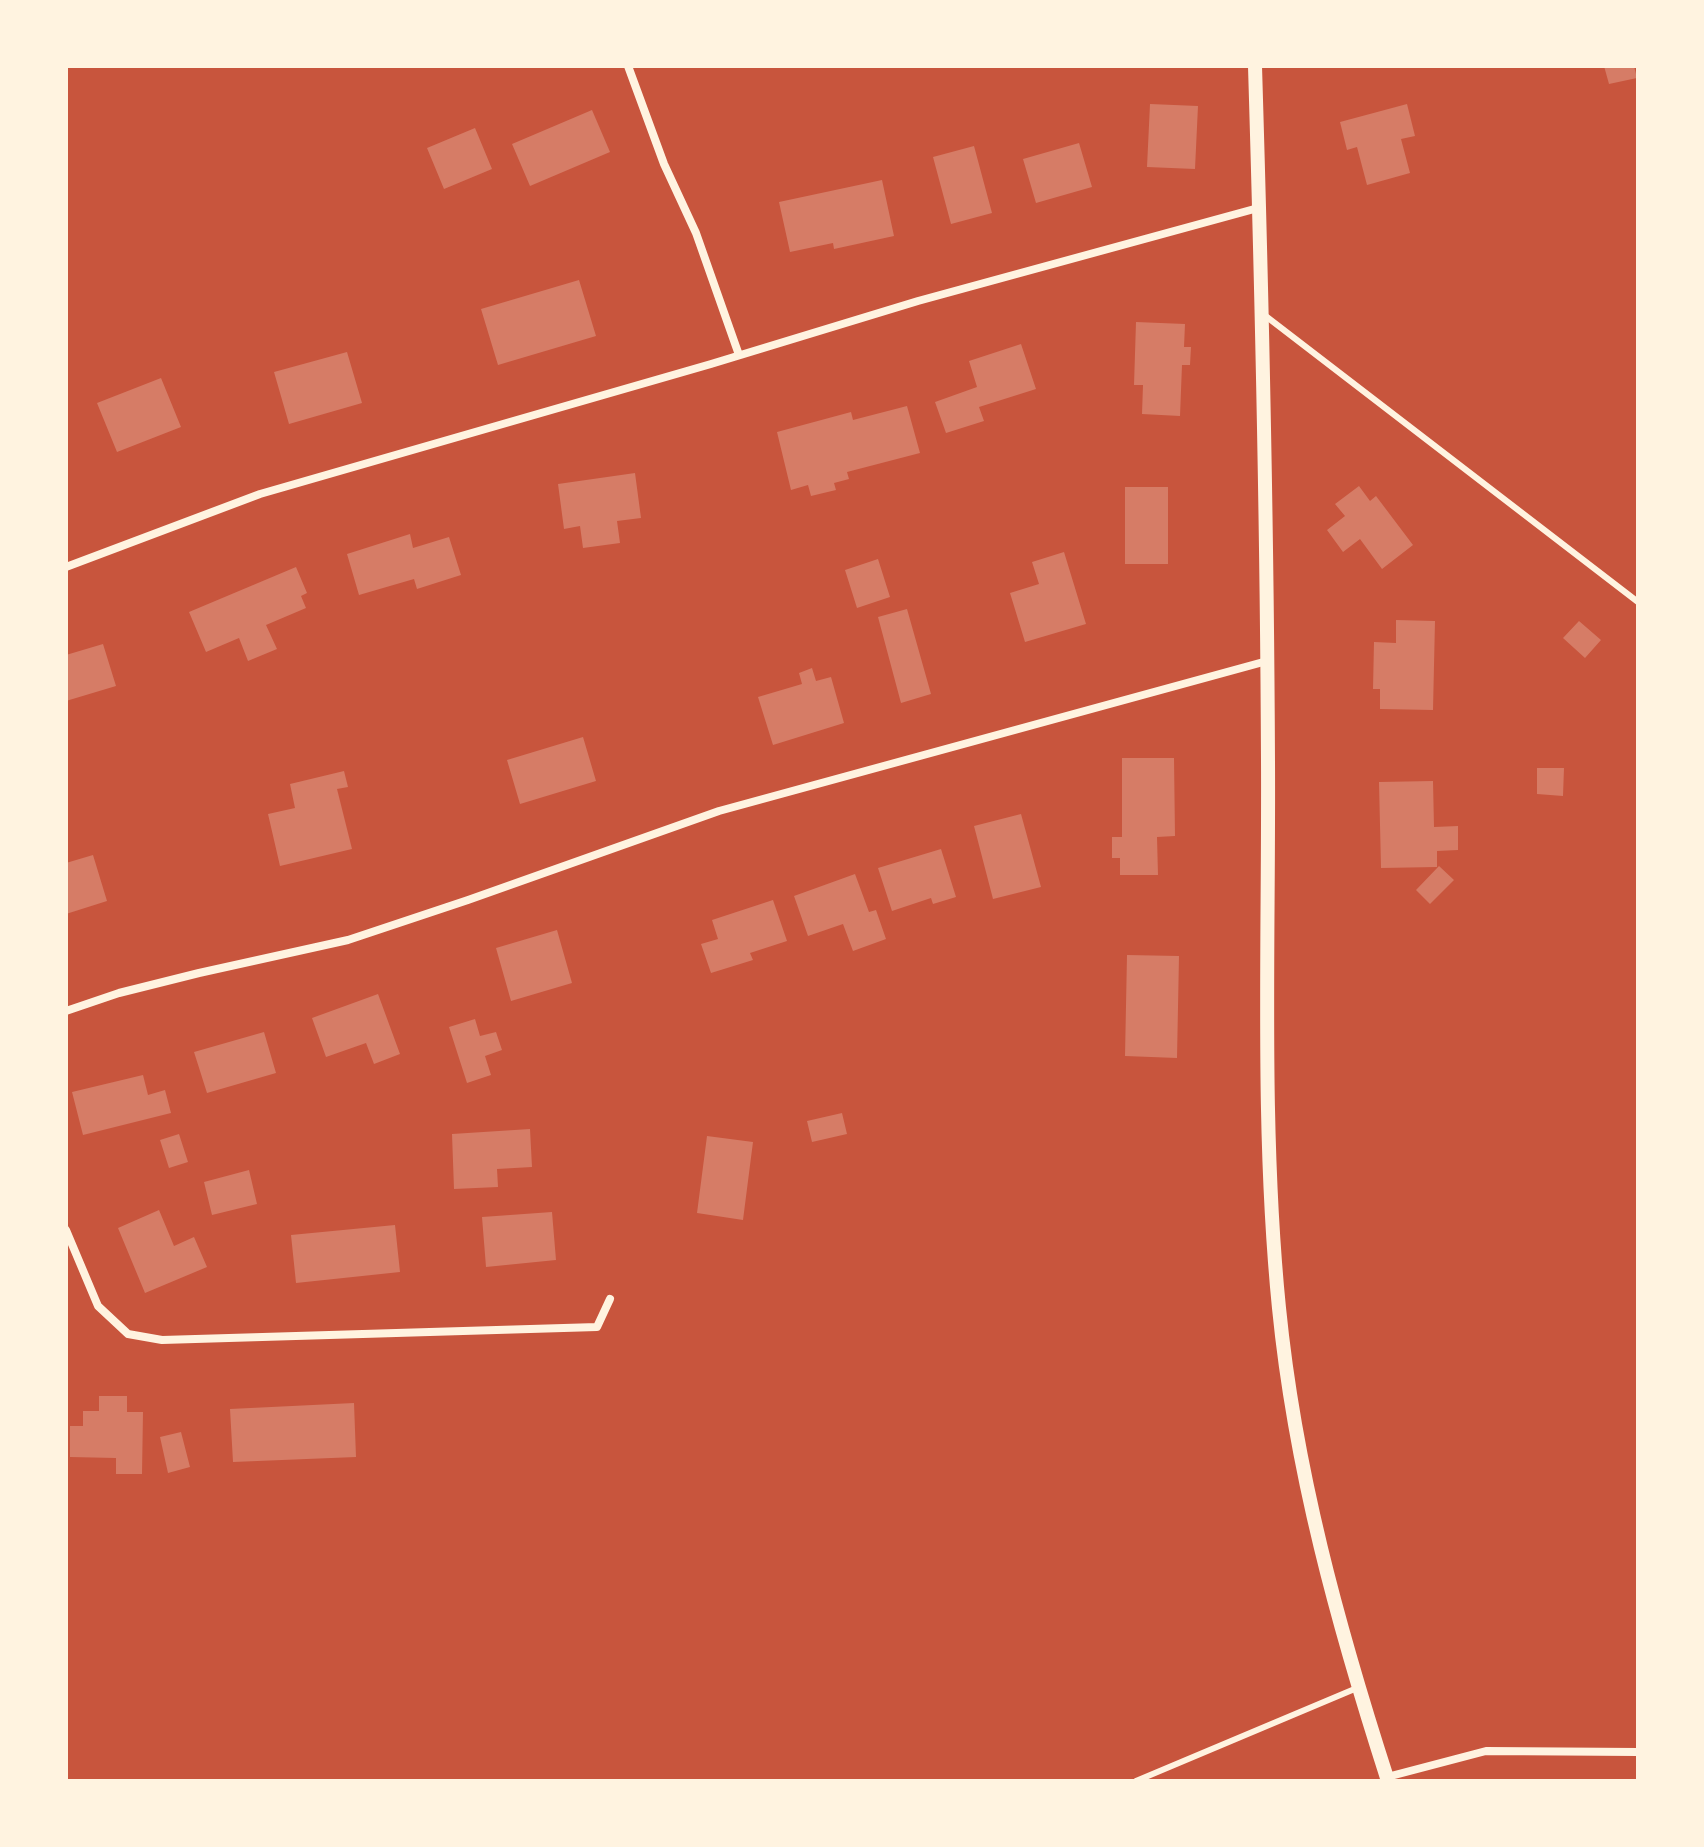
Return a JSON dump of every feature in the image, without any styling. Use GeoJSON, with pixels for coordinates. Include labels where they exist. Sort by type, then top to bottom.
{"type":"FeatureCollection","features":[{"type":"Feature","properties":{"kind":"street"},"geometry":{"type":"LineString","coordinates":[[628,66],[664,164],[696,233],[739,355]]}},
{"type":"Feature","properties":{"kind":"street"},"geometry":{"type":"LineString","coordinates":[[1255,66],[1267,661],[1270,1152],[1279,1308],[1307,1489],[1326,1576],[1357,1688],[1392,1780],[1486,1751],[1638,1752]]}},
{"type":"Feature","properties":{"kind":"street"},"geometry":{"type":"LineString","coordinates":[[66,567],[260,494],[918,301],[1258,208]]}},
{"type":"Feature","properties":{"kind":"street"},"geometry":{"type":"LineString","coordinates":[[66,1011],[119,993],[348,940],[719,811],[1267,661]]}},
{"type":"Feature","properties":{"kind":"street"},"geometry":{"type":"LineString","coordinates":[[66,1230],[98,1306],[128,1334],[162,1340],[597,1327],[610,1299]]}},
{"type":"Feature","properties":{"kind":"lane"},"geometry":{"type":"LineString","coordinates":[[1261,313],[1638,602]]}},
{"type":"Feature","properties":{"kind":"lane"},"geometry":{"type":"LineString","coordinates":[[1136,1781],[1357,1688]]}},
{"type":"Feature","properties":{"kind":"building"},"geometry":{"type":"Polygon","coordinates":[[[1604,66],[1634,66],[1637,78],[1609,84],[1604,66]]]}},
{"type":"Feature","properties":{"kind":"building"},"geometry":{"type":"Polygon","coordinates":[[[1150,104],[1198,106],[1195,169],[1147,167],[1150,104]]]}},
{"type":"Feature","properties":{"kind":"building"},"geometry":{"type":"Polygon","coordinates":[[[1407,104],[1415,136],[1401,139],[1410,173],[1367,185],[1357,147],[1347,150],[1340,122],[1407,104]]]}},
{"type":"Feature","properties":{"kind":"building"},"geometry":{"type":"Polygon","coordinates":[[[592,110],[610,152],[530,186],[512,144],[592,110]]]}},
{"type":"Feature","properties":{"kind":"building"},"geometry":{"type":"Polygon","coordinates":[[[475,128],[492,169],[444,189],[427,148],[475,128]]]}},
{"type":"Feature","properties":{"kind":"building"},"geometry":{"type":"Polygon","coordinates":[[[1079,143],[1092,187],[1036,203],[1023,159],[1079,143]]]}},
{"type":"Feature","properties":{"kind":"building"},"geometry":{"type":"Polygon","coordinates":[[[974,146],[992,213],[951,224],[933,157],[974,146]]]}},
{"type":"Feature","properties":{"kind":"building"},"geometry":{"type":"Polygon","coordinates":[[[882,180],[894,236],[834,249],[833,243],[790,252],[779,202],[882,180]]]}},
{"type":"Feature","properties":{"kind":"building"},"geometry":{"type":"Polygon","coordinates":[[[579,280],[596,336],[498,365],[481,309],[579,280]]]}},
{"type":"Feature","properties":{"kind":"building"},"geometry":{"type":"Polygon","coordinates":[[[1136,322],[1185,324],[1184,347],[1191,347],[1190,365],[1182,365],[1180,416],[1142,414],[1143,385],[1134,385],[1136,322]]]}},
{"type":"Feature","properties":{"kind":"building"},"geometry":{"type":"Polygon","coordinates":[[[1021,344],[1036,389],[979,407],[984,421],[946,433],[935,402],[977,387],[969,361],[1021,344]]]}},
{"type":"Feature","properties":{"kind":"building"},"geometry":{"type":"Polygon","coordinates":[[[347,352],[362,403],[289,424],[274,372],[347,352]]]}},
{"type":"Feature","properties":{"kind":"building"},"geometry":{"type":"Polygon","coordinates":[[[161,378],[181,427],[117,452],[97,403],[161,378]]]}},
{"type":"Feature","properties":{"kind":"building"},"geometry":{"type":"Polygon","coordinates":[[[907,406],[920,453],[847,472],[849,479],[834,483],[836,490],[811,496],[808,485],[791,490],[777,432],[851,412],[853,420],[907,406]]]}},
{"type":"Feature","properties":{"kind":"building"},"geometry":{"type":"Polygon","coordinates":[[[635,473],[641,518],[617,521],[620,543],[583,548],[580,526],[564,529],[558,484],[635,473]]]}},
{"type":"Feature","properties":{"kind":"building"},"geometry":{"type":"Polygon","coordinates":[[[1359,486],[1370,501],[1376,496],[1413,545],[1382,569],[1360,539],[1343,552],[1327,530],[1345,516],[1335,504],[1359,486]]]}},
{"type":"Feature","properties":{"kind":"building"},"geometry":{"type":"Polygon","coordinates":[[[1125,487],[1168,487],[1168,564],[1125,564],[1125,487]]]}},
{"type":"Feature","properties":{"kind":"building"},"geometry":{"type":"Polygon","coordinates":[[[410,534],[413,548],[449,537],[461,575],[417,589],[414,579],[359,595],[347,554],[410,534]]]}},
{"type":"Feature","properties":{"kind":"building"},"geometry":{"type":"Polygon","coordinates":[[[1064,552],[1086,624],[1025,642],[1010,593],[1039,584],[1032,562],[1064,552]]]}},
{"type":"Feature","properties":{"kind":"building"},"geometry":{"type":"Polygon","coordinates":[[[878,559],[890,597],[857,608],[845,570],[878,559]]]}},
{"type":"Feature","properties":{"kind":"building"},"geometry":{"type":"Polygon","coordinates":[[[296,567],[307,593],[301,596],[306,608],[266,625],[277,649],[248,661],[239,638],[206,652],[189,612],[296,567]]]}},
{"type":"Feature","properties":{"kind":"building"},"geometry":{"type":"Polygon","coordinates":[[[907,609],[931,694],[901,703],[878,617],[907,609]]]}},
{"type":"Feature","properties":{"kind":"building"},"geometry":{"type":"Polygon","coordinates":[[[1396,620],[1435,621],[1433,710],[1380,709],[1380,689],[1373,689],[1374,642],[1396,643],[1396,620]]]}},
{"type":"Feature","properties":{"kind":"building"},"geometry":{"type":"Polygon","coordinates":[[[1579,621],[1601,640],[1585,658],[1563,638],[1579,621]]]}},
{"type":"Feature","properties":{"kind":"building"},"geometry":{"type":"Polygon","coordinates":[[[103,644],[116,686],[66,701],[66,655],[103,644]]]}},
{"type":"Feature","properties":{"kind":"building"},"geometry":{"type":"Polygon","coordinates":[[[812,668],[816,681],[831,677],[844,723],[773,745],[758,697],[802,684],[799,673],[812,668]]]}},
{"type":"Feature","properties":{"kind":"building"},"geometry":{"type":"Polygon","coordinates":[[[583,737],[596,781],[520,804],[507,760],[583,737]]]}},
{"type":"Feature","properties":{"kind":"building"},"geometry":{"type":"Polygon","coordinates":[[[1122,758],[1174,758],[1175,836],[1157,837],[1158,875],[1120,875],[1120,858],[1112,858],[1112,837],[1122,837],[1122,758]]]}},
{"type":"Feature","properties":{"kind":"building"},"geometry":{"type":"Polygon","coordinates":[[[1537,768],[1564,768],[1563,796],[1537,794],[1537,768]]]}},
{"type":"Feature","properties":{"kind":"building"},"geometry":{"type":"Polygon","coordinates":[[[344,771],[348,787],[337,789],[352,849],[280,866],[268,814],[295,808],[290,784],[344,771]]]}},
{"type":"Feature","properties":{"kind":"building"},"geometry":{"type":"Polygon","coordinates":[[[1433,781],[1434,827],[1458,826],[1458,850],[1437,851],[1437,867],[1381,868],[1379,782],[1433,781]]]}},
{"type":"Feature","properties":{"kind":"building"},"geometry":{"type":"Polygon","coordinates":[[[1021,814],[1041,887],[993,899],[974,826],[1021,814]]]}},
{"type":"Feature","properties":{"kind":"building"},"geometry":{"type":"Polygon","coordinates":[[[941,849],[956,897],[933,904],[931,898],[892,911],[878,868],[941,849]]]}},
{"type":"Feature","properties":{"kind":"building"},"geometry":{"type":"Polygon","coordinates":[[[93,855],[107,901],[66,914],[66,863],[93,855]]]}},
{"type":"Feature","properties":{"kind":"building"},"geometry":{"type":"Polygon","coordinates":[[[1439,866],[1454,880],[1430,904],[1416,890],[1439,866]]]}},
{"type":"Feature","properties":{"kind":"building"},"geometry":{"type":"Polygon","coordinates":[[[855,874],[869,912],[876,910],[886,939],[853,951],[843,924],[808,936],[794,896],[855,874]]]}},
{"type":"Feature","properties":{"kind":"building"},"geometry":{"type":"Polygon","coordinates":[[[773,900],[787,941],[750,953],[753,960],[711,973],[701,944],[718,939],[712,920],[773,900]]]}},
{"type":"Feature","properties":{"kind":"building"},"geometry":{"type":"Polygon","coordinates":[[[557,930],[572,983],[511,1001],[496,948],[557,930]]]}},
{"type":"Feature","properties":{"kind":"building"},"geometry":{"type":"Polygon","coordinates":[[[1127,955],[1179,956],[1177,1058],[1125,1056],[1127,955]]]}},
{"type":"Feature","properties":{"kind":"building"},"geometry":{"type":"Polygon","coordinates":[[[378,994],[400,1054],[374,1064],[366,1043],[326,1057],[312,1018],[378,994]]]}},
{"type":"Feature","properties":{"kind":"building"},"geometry":{"type":"Polygon","coordinates":[[[475,1019],[480,1036],[496,1032],[502,1050],[485,1056],[491,1075],[467,1083],[449,1027],[475,1019]]]}},
{"type":"Feature","properties":{"kind":"building"},"geometry":{"type":"Polygon","coordinates":[[[264,1032],[276,1073],[207,1093],[194,1052],[264,1032]]]}},
{"type":"Feature","properties":{"kind":"building"},"geometry":{"type":"Polygon","coordinates":[[[143,1075],[148,1095],[165,1090],[171,1113],[83,1135],[72,1092],[143,1075]]]}},
{"type":"Feature","properties":{"kind":"building"},"geometry":{"type":"Polygon","coordinates":[[[842,1113],[847,1134],[812,1142],[807,1121],[842,1113]]]}},
{"type":"Feature","properties":{"kind":"building"},"geometry":{"type":"Polygon","coordinates":[[[530,1129],[532,1167],[497,1169],[498,1187],[454,1189],[452,1134],[530,1129]]]}},
{"type":"Feature","properties":{"kind":"building"},"geometry":{"type":"Polygon","coordinates":[[[179,1134],[188,1162],[169,1168],[160,1140],[179,1134]]]}},
{"type":"Feature","properties":{"kind":"building"},"geometry":{"type":"Polygon","coordinates":[[[707,1136],[753,1142],[743,1220],[697,1213],[707,1136]]]}},
{"type":"Feature","properties":{"kind":"building"},"geometry":{"type":"Polygon","coordinates":[[[249,1170],[257,1204],[212,1215],[204,1182],[249,1170]]]}},
{"type":"Feature","properties":{"kind":"building"},"geometry":{"type":"Polygon","coordinates":[[[159,1210],[174,1246],[194,1237],[207,1267],[145,1293],[118,1228],[159,1210]]]}},
{"type":"Feature","properties":{"kind":"building"},"geometry":{"type":"Polygon","coordinates":[[[552,1212],[556,1260],[486,1267],[482,1217],[552,1212]]]}},
{"type":"Feature","properties":{"kind":"building"},"geometry":{"type":"Polygon","coordinates":[[[395,1225],[400,1272],[296,1283],[291,1235],[395,1225]]]}},
{"type":"Feature","properties":{"kind":"building"},"geometry":{"type":"Polygon","coordinates":[[[99,1396],[127,1396],[127,1412],[143,1412],[142,1474],[116,1474],[116,1458],[70,1457],[70,1426],[83,1426],[83,1411],[99,1411],[99,1396]]]}},
{"type":"Feature","properties":{"kind":"building"},"geometry":{"type":"Polygon","coordinates":[[[354,1403],[356,1457],[233,1462],[230,1409],[354,1403]]]}},
{"type":"Feature","properties":{"kind":"building"},"geometry":{"type":"Polygon","coordinates":[[[181,1432],[190,1467],[168,1473],[160,1437],[181,1432]]]}}]}
